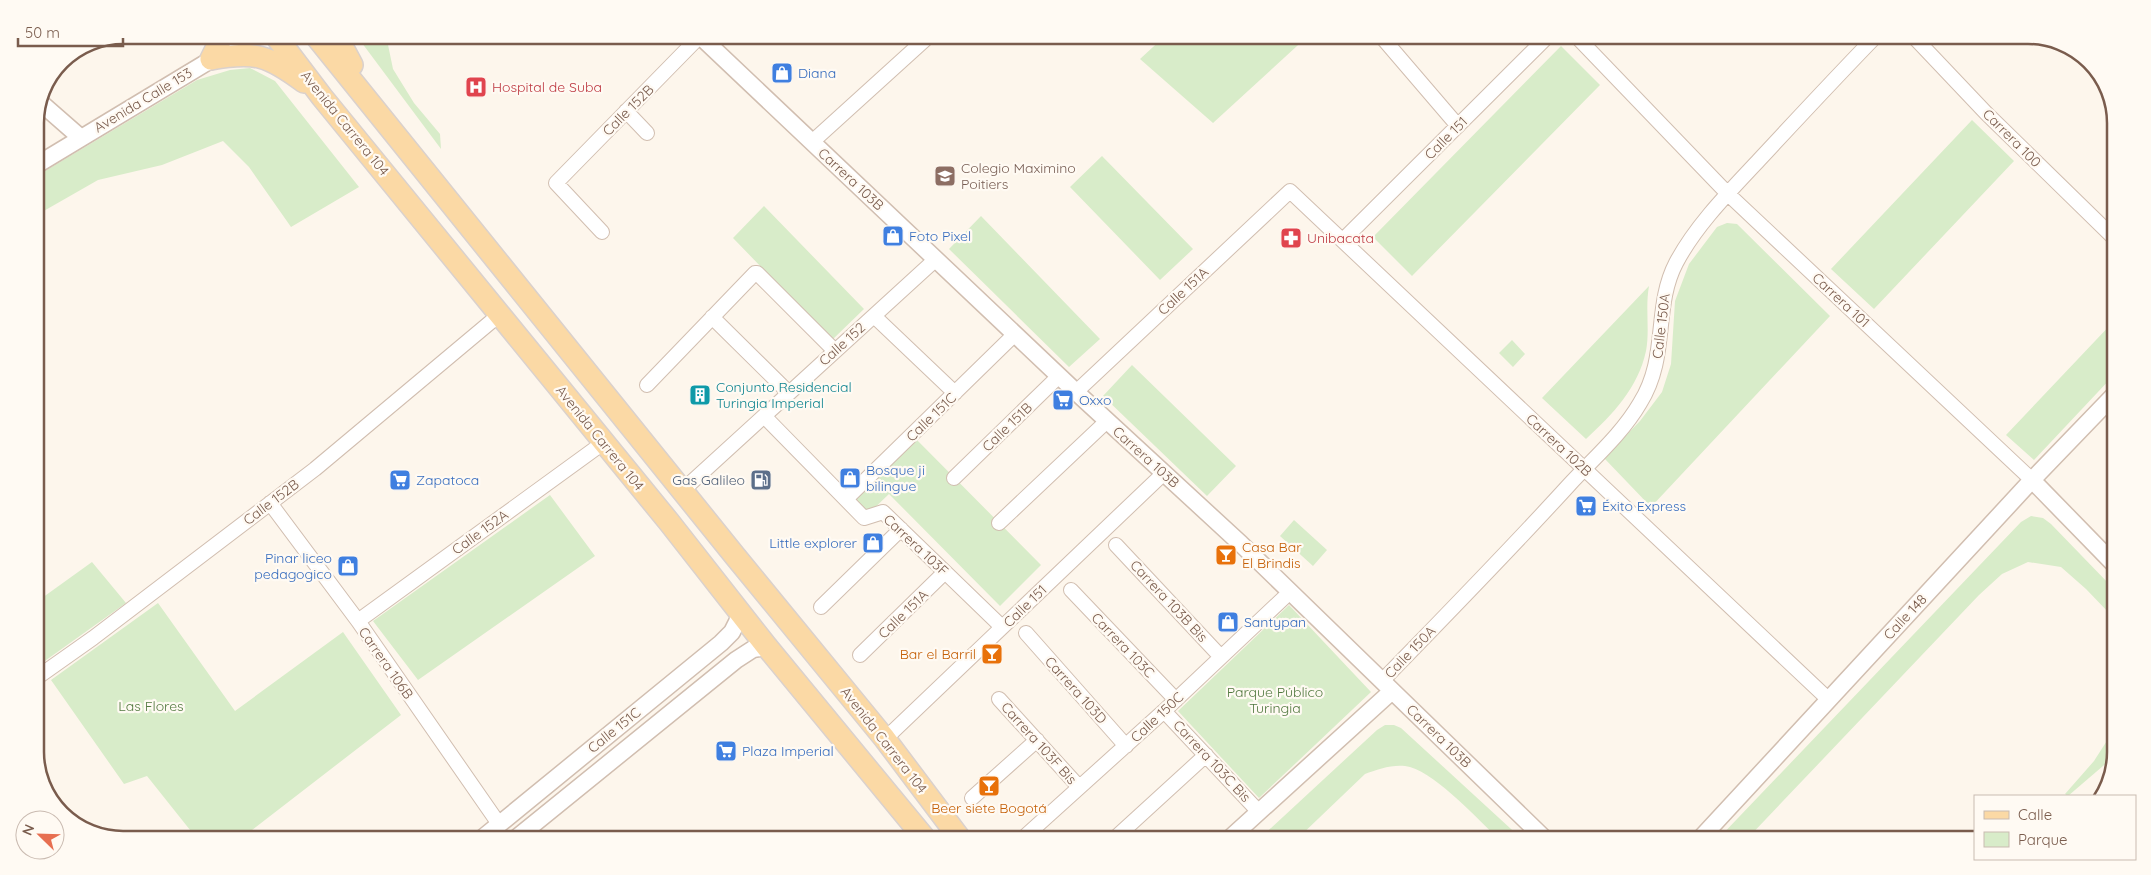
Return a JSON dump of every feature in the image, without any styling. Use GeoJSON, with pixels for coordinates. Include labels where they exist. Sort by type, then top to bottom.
{"type":"FeatureCollection","features":[{"type":"Feature","properties":{"kind":"main road"},"geometry":{"type":"LineString","coordinates":[[211,59],[218,44]]}},
{"type":"Feature","properties":{"kind":"main road","name":"Avenida Carrera 104"},"geometry":{"type":"LineString","coordinates":[[282,44],[322,97],[379,164],[499,315],[669,522],[767,647],[919,831]]}},
{"type":"Feature","properties":{"kind":"main road","name":"Avenida Carrera 104"},"geometry":{"type":"LineString","coordinates":[[322,44],[885,739],[954,831]]}},
{"type":"Feature","properties":{"kind":"main road"},"geometry":{"type":"LineString","coordinates":[[341,44],[375,110]]}},
{"type":"Feature","properties":{"kind":"main road"},"geometry":{"type":"LineString","coordinates":[[211,59],[247,54],[265,58],[285,68],[322,97]]}},
{"type":"Feature","properties":{"kind":"street","name":"Avenida Calle 153"},"geometry":{"type":"LineString","coordinates":[[44,161],[237,44]]}},
{"type":"Feature","properties":{"kind":"street","name":"Calle 152B"},"geometry":{"type":"LineString","coordinates":[[602,232],[556,183],[692,44]]}},
{"type":"Feature","properties":{"kind":"street","name":"Carrera 103B"},"geometry":{"type":"LineString","coordinates":[[708,44],[1290,592],[1537,831]]}},
{"type":"Feature","properties":{"kind":"street"},"geometry":{"type":"LineString","coordinates":[[812,142],[920,44]]}},
{"type":"Feature","properties":{"kind":"street"},"geometry":{"type":"LineString","coordinates":[[1388,44],[1458,126]]}},
{"type":"Feature","properties":{"kind":"street","name":"Calle 151"},"geometry":{"type":"LineString","coordinates":[[1343,240],[1540,44]]}},
{"type":"Feature","properties":{"kind":"street","name":"Carrera 101"},"geometry":{"type":"LineString","coordinates":[[1584,44],[1728,194],[2032,480],[2107,557]]}},
{"type":"Feature","properties":{"kind":"street","name":"Calle 150A"},"geometry":{"type":"LineString","coordinates":[[1238,831],[1260,812],[1387,686],[1618,433],[1641,403],[1652,378],[1659,352],[1665,290],[1669,278],[1685,248],[1728,194],[1869,44]]}},
{"type":"Feature","properties":{"kind":"street","name":"Carrera 100"},"geometry":{"type":"LineString","coordinates":[[1921,44],[1998,125],[2107,230]]}},
{"type":"Feature","properties":{"kind":"street"},"geometry":{"type":"LineString","coordinates":[[45,106],[81,138]]}},
{"type":"Feature","properties":{"kind":"street"},"geometry":{"type":"LineString","coordinates":[[626,111],[648,133]]}},
{"type":"Feature","properties":{"kind":"street","name":"Carrera 102B"},"geometry":{"type":"LineString","coordinates":[[1290,191],[1828,699]]}},
{"type":"Feature","properties":{"kind":"street","name":"Calle 151A"},"geometry":{"type":"LineString","coordinates":[[1076,392],[1290,191]]}},
{"type":"Feature","properties":{"kind":"street","name":"Calle 152"},"geometry":{"type":"LineString","coordinates":[[683,490],[936,259]]}},
{"type":"Feature","properties":{"kind":"street"},"geometry":{"type":"LineString","coordinates":[[648,385],[755,273],[835,352]]}},
{"type":"Feature","properties":{"kind":"street","name":"Calle 152B"},"geometry":{"type":"LineString","coordinates":[[44,673],[315,469],[499,315]]}},
{"type":"Feature","properties":{"kind":"street"},"geometry":{"type":"LineString","coordinates":[[712,316],[789,393]]}},
{"type":"Feature","properties":{"kind":"street"},"geometry":{"type":"LineString","coordinates":[[874,316],[955,393]]}},
{"type":"Feature","properties":{"kind":"street","name":"Calle 151C"},"geometry":{"type":"LineString","coordinates":[[846,499],[1015,334]]}},
{"type":"Feature","properties":{"kind":"street","name":"Calle 151B"},"geometry":{"type":"LineString","coordinates":[[954,478],[1059,376]]}},
{"type":"Feature","properties":{"kind":"street","name":"Calle 148"},"geometry":{"type":"LineString","coordinates":[[1707,831],[2032,480],[2107,402]]}},
{"type":"Feature","properties":{"kind":"street","name":"Carrera 103F"},"geometry":{"type":"LineString","coordinates":[[764,416],[864,518],[883,512],[1002,627]]}},
{"type":"Feature","properties":{"kind":"street"},"geometry":{"type":"LineString","coordinates":[[999,523],[1107,421]]}},
{"type":"Feature","properties":{"kind":"street","name":"Calle 152A"},"geometry":{"type":"LineString","coordinates":[[358,621],[603,443]]}},
{"type":"Feature","properties":{"kind":"street","name":"Calle 151"},"geometry":{"type":"LineString","coordinates":[[885,739],[1164,473]]}},
{"type":"Feature","properties":{"kind":"street","name":"Carrera 106B"},"geometry":{"type":"LineString","coordinates":[[270,503],[358,621],[499,824]]}},
{"type":"Feature","properties":{"kind":"street"},"geometry":{"type":"LineString","coordinates":[[821,607],[901,529]]}},
{"type":"Feature","properties":{"kind":"street","name":"Carrera 103B Bis"},"geometry":{"type":"LineString","coordinates":[[1116,545],[1221,657]]}},
{"type":"Feature","properties":{"kind":"street","name":"Calle 151A"},"geometry":{"type":"LineString","coordinates":[[860,655],[945,572]]}},
{"type":"Feature","properties":{"kind":"street","name":"Carrera 103C"},"geometry":{"type":"LineString","coordinates":[[1070,590],[1176,700]]}},
{"type":"Feature","properties":{"kind":"street","name":"Calle 150C"},"geometry":{"type":"LineString","coordinates":[[1031,831],[1176,700],[1290,592]]}},
{"type":"Feature","properties":{"kind":"street","name":"Calle 151C"},"geometry":{"type":"LineString","coordinates":[[491,831],[721,643],[732,632],[741,614]]}},
{"type":"Feature","properties":{"kind":"street","name":"Carrera 103D"},"geometry":{"type":"LineString","coordinates":[[1026,633],[1126,746]]}},
{"type":"Feature","properties":{"kind":"street","name":"Calle 151C"},"geometry":{"type":"LineString","coordinates":[[525,831],[736,660],[753,649],[767,647]]}},
{"type":"Feature","properties":{"kind":"street","name":"Carrera 103F Bis"},"geometry":{"type":"LineString","coordinates":[[1000,699],[1080,787]]}},
{"type":"Feature","properties":{"kind":"street","name":"Carrera 103C Bis"},"geometry":{"type":"LineString","coordinates":[[1164,711],[1260,812]]}},
{"type":"Feature","properties":{"kind":"street"},"geometry":{"type":"LineString","coordinates":[[972,798],[1037,740]]}},
{"type":"Feature","properties":{"kind":"street"},"geometry":{"type":"LineString","coordinates":[[1123,831],[1206,755]]}},
{"type":"Feature","properties":{"kind":"green space"},"geometry":{"type":"Polygon","coordinates":[[[363,44],[388,44],[393,69],[414,103],[440,134],[441,149],[363,44]]]}},
{"type":"Feature","properties":{"kind":"green space"},"geometry":{"type":"Polygon","coordinates":[[[1156,44],[1299,44],[1213,123],[1140,59],[1156,44]]]}},
{"type":"Feature","properties":{"kind":"green space"},"geometry":{"type":"Polygon","coordinates":[[[1561,46],[1600,85],[1412,276],[1373,237],[1561,46]]]}},
{"type":"Feature","properties":{"kind":"green space"},"geometry":{"type":"Polygon","coordinates":[[[250,68],[275,81],[359,187],[291,227],[249,167],[223,141],[162,165],[98,180],[44,211],[44,172],[197,80],[230,70],[250,68]]]}},
{"type":"Feature","properties":{"kind":"green space"},"geometry":{"type":"Polygon","coordinates":[[[1972,120],[2014,161],[1874,309],[1831,269],[1972,120]]]}},
{"type":"Feature","properties":{"kind":"green space"},"geometry":{"type":"Polygon","coordinates":[[[1102,156],[1193,249],[1160,280],[1070,187],[1102,156]]]}},
{"type":"Feature","properties":{"kind":"green space"},"geometry":{"type":"Polygon","coordinates":[[[764,206],[864,309],[832,340],[733,238],[764,206]]]}},
{"type":"Feature","properties":{"kind":"green space"},"geometry":{"type":"Polygon","coordinates":[[[981,216],[1100,339],[1069,367],[949,249],[981,216]]]}},
{"type":"Feature","properties":{"kind":"green space"},"geometry":{"type":"Polygon","coordinates":[[[1727,223],[1737,224],[1830,316],[1651,507],[1604,458],[1640,421],[1662,392],[1671,364],[1675,301],[1689,264],[1717,227],[1727,223]]]}},
{"type":"Feature","properties":{"kind":"green space"},"geometry":{"type":"Polygon","coordinates":[[[1649,286],[1646,351],[1637,377],[1631,389],[1615,410],[1586,439],[1542,398],[1649,286]]]}},
{"type":"Feature","properties":{"kind":"green space"},"geometry":{"type":"Polygon","coordinates":[[[2107,328],[2107,382],[2034,460],[2006,435],[2107,328]]]}},
{"type":"Feature","properties":{"kind":"green space"},"geometry":{"type":"Polygon","coordinates":[[[1512,340],[1525,354],[1513,367],[1499,353],[1512,340]]]}},
{"type":"Feature","properties":{"kind":"green space"},"geometry":{"type":"Polygon","coordinates":[[[1132,365],[1236,466],[1207,496],[1103,396],[1132,365]]]}},
{"type":"Feature","properties":{"kind":"green space"},"geometry":{"type":"Polygon","coordinates":[[[912,435],[1041,565],[1000,606],[889,494],[864,518],[846,499],[912,435]]]}},
{"type":"Feature","properties":{"kind":"green space"},"geometry":{"type":"Polygon","coordinates":[[[550,495],[595,556],[418,680],[373,621],[550,495]]]}},
{"type":"Feature","properties":{"kind":"green space"},"geometry":{"type":"Polygon","coordinates":[[[2031,516],[2043,518],[2051,524],[2107,582],[2107,611],[2061,567],[2028,562],[2002,574],[1979,595],[1755,831],[1726,831],[2021,522],[2031,516]]]}},
{"type":"Feature","properties":{"kind":"green space"},"geometry":{"type":"Polygon","coordinates":[[[1294,520],[1327,550],[1313,566],[1280,536],[1294,520]]]}},
{"type":"Feature","properties":{"kind":"green space"},"geometry":{"type":"Polygon","coordinates":[[[92,562],[126,603],[44,662],[44,597],[92,562]]]}},
{"type":"Feature","properties":{"kind":"green space","name":"Las Flores"},"geometry":{"type":"Polygon","coordinates":[[[158,603],[235,711],[343,632],[401,715],[251,831],[191,831],[147,776],[124,784],[51,680],[158,603]]]}},
{"type":"Feature","properties":{"kind":"green space","name":"Parque Público Turingia"},"geometry":{"type":"Polygon","coordinates":[[[1289,605],[1371,692],[1259,798],[1178,711],[1289,605]]]}},
{"type":"Feature","properties":{"kind":"green space"},"geometry":{"type":"Polygon","coordinates":[[[1385,725],[1394,725],[1401,728],[1513,831],[1491,831],[1433,779],[1410,767],[1393,766],[1365,774],[1305,831],[1268,831],[1377,730],[1385,725]]]}},
{"type":"Feature","properties":{"kind":"green space"},"geometry":{"type":"Polygon","coordinates":[[[2107,741],[2107,763],[2069,795],[2065,794],[2094,761],[2107,741]]]}},
{"type":"Feature","properties":{"kind":"place","name":"Diana"},"geometry":{"type":"Point","coordinates":[782,73]}},
{"type":"Feature","properties":{"kind":"place","name":"Hospital de Suba"},"geometry":{"type":"Point","coordinates":[476,87]}},
{"type":"Feature","properties":{"kind":"place","name":"Colegio Maximino Poitiers"},"geometry":{"type":"Point","coordinates":[945,176]}},
{"type":"Feature","properties":{"kind":"place","name":"Foto Pixel"},"geometry":{"type":"Point","coordinates":[893,236]}},
{"type":"Feature","properties":{"kind":"place","name":"Unibacata"},"geometry":{"type":"Point","coordinates":[1291,238]}},
{"type":"Feature","properties":{"kind":"place","name":"Conjunto Residencial Turingia Imperial"},"geometry":{"type":"Point","coordinates":[700,395]}},
{"type":"Feature","properties":{"kind":"place","name":"Oxxo"},"geometry":{"type":"Point","coordinates":[1063,400]}},
{"type":"Feature","properties":{"kind":"place","name":"Bosque ji bilingue"},"geometry":{"type":"Point","coordinates":[850,478]}},
{"type":"Feature","properties":{"kind":"place","name":"Zapatoca"},"geometry":{"type":"Point","coordinates":[400,480]}},
{"type":"Feature","properties":{"kind":"place","name":"Gas Galileo"},"geometry":{"type":"Point","coordinates":[761,480]}},
{"type":"Feature","properties":{"kind":"place","name":"Éxito Express"},"geometry":{"type":"Point","coordinates":[1586,506]}},
{"type":"Feature","properties":{"kind":"place","name":"Little explorer"},"geometry":{"type":"Point","coordinates":[873,543]}},
{"type":"Feature","properties":{"kind":"place","name":"Casa Bar El Brindis"},"geometry":{"type":"Point","coordinates":[1226,555]}},
{"type":"Feature","properties":{"kind":"place","name":"Pinar liceo pedagogico"},"geometry":{"type":"Point","coordinates":[348,566]}},
{"type":"Feature","properties":{"kind":"place","name":"Santypan"},"geometry":{"type":"Point","coordinates":[1228,622]}},
{"type":"Feature","properties":{"kind":"place","name":"Bar el Barril"},"geometry":{"type":"Point","coordinates":[992,654]}},
{"type":"Feature","properties":{"kind":"place","name":"Plaza Imperial"},"geometry":{"type":"Point","coordinates":[726,751]}},
{"type":"Feature","properties":{"kind":"place","name":"Beer siete Bogotá"},"geometry":{"type":"Point","coordinates":[989,786]}}]}
